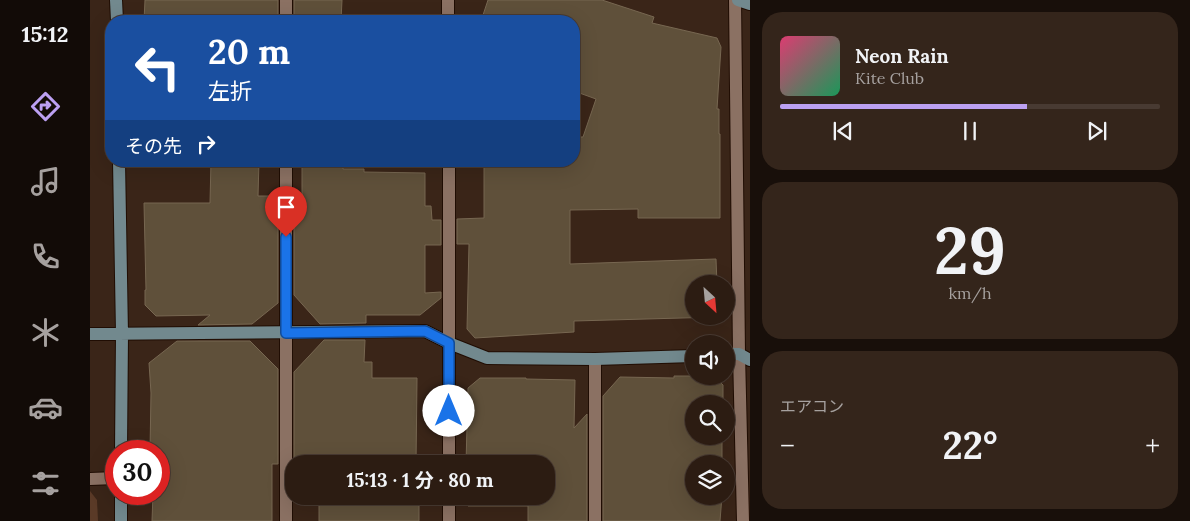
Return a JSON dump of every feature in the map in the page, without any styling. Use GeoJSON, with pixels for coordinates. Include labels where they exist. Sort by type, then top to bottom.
{"type":"FeatureCollection","features":[{"type":"Feature","properties":{"kind":"street"},"geometry":{"type":"LineString","coordinates":[[116,0],[117,15]]}},
{"type":"Feature","properties":{"kind":"street"},"geometry":{"type":"LineString","coordinates":[[286,0],[286,15]]}},
{"type":"Feature","properties":{"kind":"street"},"geometry":{"type":"LineString","coordinates":[[448,0],[448,15]]}},
{"type":"Feature","properties":{"kind":"street"},"geometry":{"type":"LineString","coordinates":[[743,521],[738,356],[737,0],[750,4]]}},
{"type":"Feature","properties":{"kind":"street"},"geometry":{"type":"LineString","coordinates":[[119,167],[122,334],[121,440]]}},
{"type":"Feature","properties":{"kind":"street"},"geometry":{"type":"LineString","coordinates":[[286,167],[286,521]]}},
{"type":"Feature","properties":{"kind":"street"},"geometry":{"type":"LineString","coordinates":[[448,167],[449,455]]}},
{"type":"Feature","properties":{"kind":"street"},"geometry":{"type":"LineString","coordinates":[[90,334],[425,331],[487,358],[595,359],[685,356]]}},
{"type":"Feature","properties":{"kind":"street"},"geometry":{"type":"LineString","coordinates":[[595,359],[595,521]]}},
{"type":"Feature","properties":{"kind":"street"},"geometry":{"type":"LineString","coordinates":[[90,479],[105,478]]}},
{"type":"Feature","properties":{"kind":"street"},"geometry":{"type":"LineString","coordinates":[[121,505],[121,521]]}},
{"type":"Feature","properties":{"kind":"street"},"geometry":{"type":"LineString","coordinates":[[448,521],[449,505]]}},
{"type":"Feature","properties":{"kind":"shaded area"},"geometry":{"type":"Polygon","coordinates":[[[90,491],[97,500],[98,521],[90,521],[90,491]]]}},
{"type":"Feature","properties":{"kind":"building"},"geometry":{"type":"Polygon","coordinates":[[[145,0],[278,0],[278,15],[144,15],[145,0]]]}},
{"type":"Feature","properties":{"kind":"building"},"geometry":{"type":"Polygon","coordinates":[[[294,0],[342,0],[341,15],[294,15],[294,0]]]}},
{"type":"Feature","properties":{"kind":"building"},"geometry":{"type":"Polygon","coordinates":[[[488,0],[602,0],[654,17],[652,23],[717,38],[721,47],[717,109],[719,109],[720,134],[720,218],[638,218],[638,209],[570,210],[570,264],[716,259],[717,275],[685,275],[685,318],[574,321],[574,332],[475,338],[467,329],[469,244],[457,244],[457,219],[484,218],[484,167],[580,167],[580,137],[583,137],[596,99],[580,93],[580,15],[483,15],[488,0]]]}},
{"type":"Feature","properties":{"kind":"building"},"geometry":{"type":"Polygon","coordinates":[[[211,167],[259,167],[258,196],[278,196],[278,303],[252,324],[198,325],[210,315],[156,316],[145,305],[144,203],[210,203],[211,167]]]}},
{"type":"Feature","properties":{"kind":"building"},"geometry":{"type":"Polygon","coordinates":[[[302,167],[343,167],[343,169],[364,169],[364,172],[425,173],[425,206],[431,206],[432,220],[441,220],[441,245],[425,245],[425,293],[441,292],[441,298],[420,315],[366,315],[366,323],[320,324],[294,295],[294,195],[302,195],[302,167]]]}},
{"type":"Feature","properties":{"kind":"building"},"geometry":{"type":"Polygon","coordinates":[[[324,340],[365,340],[364,362],[372,362],[372,378],[417,378],[416,455],[294,455],[294,372],[324,340]]]}},
{"type":"Feature","properties":{"kind":"building"},"geometry":{"type":"Polygon","coordinates":[[[177,341],[250,341],[278,369],[278,464],[272,464],[272,521],[152,521],[153,505],[170,505],[170,440],[150,440],[151,393],[149,363],[177,341]]]}},
{"type":"Feature","properties":{"kind":"building"},"geometry":{"type":"Polygon","coordinates":[[[674,376],[685,376],[685,385],[723,385],[723,395],[685,395],[685,445],[722,445],[722,455],[685,455],[685,505],[721,505],[720,521],[603,521],[603,396],[620,377],[674,378],[674,376]]]}},
{"type":"Feature","properties":{"kind":"building"},"geometry":{"type":"Polygon","coordinates":[[[480,378],[575,380],[574,428],[587,414],[587,521],[528,521],[528,506],[468,506],[555,505],[555,455],[466,455],[468,388],[480,378]]]}},
{"type":"Feature","properties":{"kind":"building"},"geometry":{"type":"Polygon","coordinates":[[[319,505],[419,505],[419,521],[319,521],[319,505]]]}},
{"type":"Feature","properties":{"kind":"route"},"geometry":{"type":"LineString","coordinates":[[286,237],[286,333],[425,331],[449,343],[449,411]]}}]}
